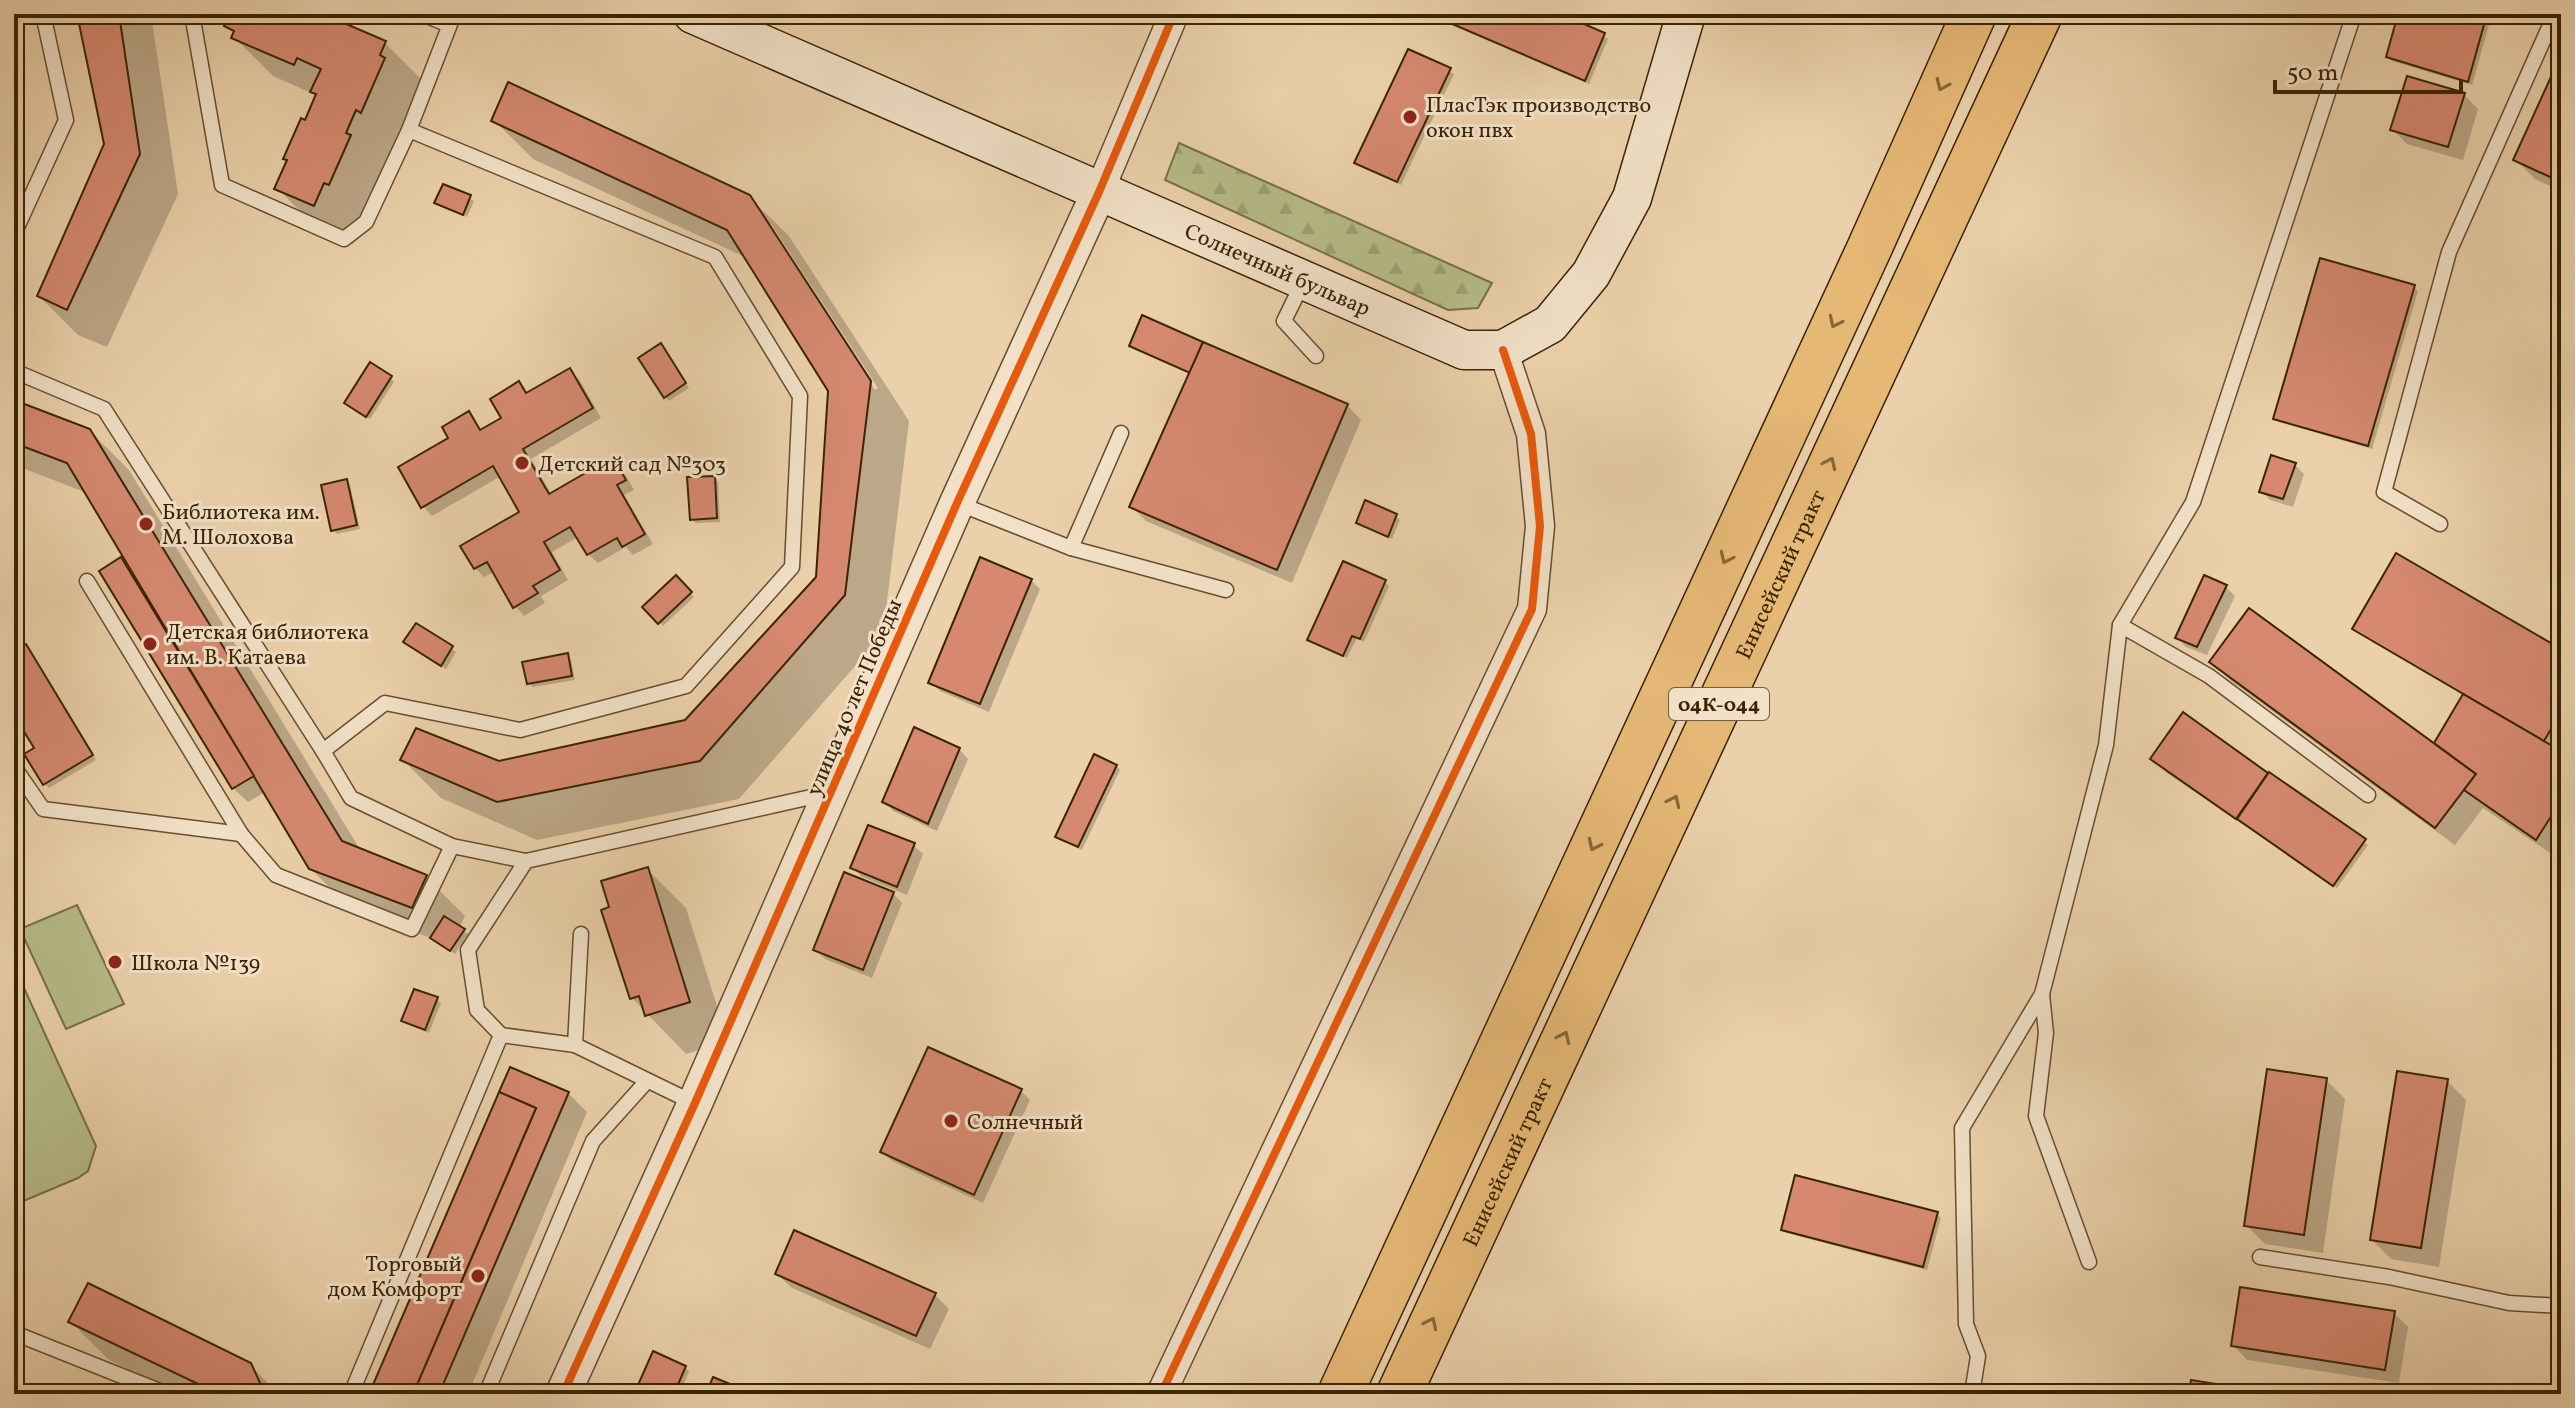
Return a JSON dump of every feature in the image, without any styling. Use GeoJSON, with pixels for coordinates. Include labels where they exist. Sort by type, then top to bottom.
{"type":"FeatureCollection","features":[{"type":"Feature","properties":{"kind":"main road","name":"Солнечный бульвар"},"geometry":{"type":"LineString","coordinates":[[693,14],[1464,350],[1503,350],[1550,324],[1591,274],[1632,198],[1686,14]]}},
{"type":"Feature","properties":{"kind":"main road","name":"04К-044"},"geometry":{"type":"LineString","coordinates":[[1340,1394],[1869,249],[1974,14]]}},
{"type":"Feature","properties":{"kind":"main road","name":"Енисейский тракт"},"geometry":{"type":"LineString","coordinates":[[1399,1394],[2040,14]]}},
{"type":"Feature","properties":{"kind":"street","name":"улица 40 лет Победы"},"geometry":{"type":"LineString","coordinates":[[563,1394],[695,1103],[957,503],[1099,192],[1174,14]]}},
{"type":"Feature","properties":{"kind":"street"},"geometry":{"type":"LineString","coordinates":[[1161,1394],[1532,609],[1540,526],[1531,434],[1503,350]]}},
{"type":"Feature","properties":{"kind":"lane"},"geometry":{"type":"LineString","coordinates":[[14,234],[66,120],[43,14]]}},
{"type":"Feature","properties":{"kind":"lane"},"geometry":{"type":"LineString","coordinates":[[192,14],[222,185],[344,239],[366,222],[409,130],[452,20],[422,14]]}},
{"type":"Feature","properties":{"kind":"lane"},"geometry":{"type":"LineString","coordinates":[[1972,1394],[1978,1356],[1966,1324],[1962,1128],[2042,994],[2106,745],[2120,625],[2193,502],[2354,14]]}},
{"type":"Feature","properties":{"kind":"lane"},"geometry":{"type":"LineString","coordinates":[[2440,524],[2384,492],[2449,252],[2555,14]]}},
{"type":"Feature","properties":{"kind":"lane"},"geometry":{"type":"LineString","coordinates":[[323,751],[385,703],[520,730],[686,686],[792,567],[800,396],[715,257],[409,130]]}},
{"type":"Feature","properties":{"kind":"lane"},"geometry":{"type":"LineString","coordinates":[[1304,280],[1284,321],[1316,356]]}},
{"type":"Feature","properties":{"kind":"lane"},"geometry":{"type":"LineString","coordinates":[[14,371],[104,409],[351,798],[452,846],[526,861],[831,793]]}},
{"type":"Feature","properties":{"kind":"lane"},"geometry":{"type":"LineString","coordinates":[[1071,548],[1121,433]]}},
{"type":"Feature","properties":{"kind":"lane"},"geometry":{"type":"LineString","coordinates":[[957,503],[1071,548],[1226,590]]}},
{"type":"Feature","properties":{"kind":"lane"},"geometry":{"type":"LineString","coordinates":[[87,581],[241,834],[276,875],[412,929],[452,846]]}},
{"type":"Feature","properties":{"kind":"lane"},"geometry":{"type":"LineString","coordinates":[[2120,625],[2209,676],[2368,795]]}},
{"type":"Feature","properties":{"kind":"lane"},"geometry":{"type":"LineString","coordinates":[[14,767],[43,809],[241,834]]}},
{"type":"Feature","properties":{"kind":"lane"},"geometry":{"type":"LineString","coordinates":[[526,861],[468,950],[477,1010],[501,1035],[575,1045],[695,1103]]}},
{"type":"Feature","properties":{"kind":"lane"},"geometry":{"type":"LineString","coordinates":[[575,1045],[581,934]]}},
{"type":"Feature","properties":{"kind":"lane"},"geometry":{"type":"LineString","coordinates":[[2042,994],[2046,1033],[2036,1116],[2089,1262]]}},
{"type":"Feature","properties":{"kind":"lane"},"geometry":{"type":"LineString","coordinates":[[351,1394],[501,1035]]}},
{"type":"Feature","properties":{"kind":"lane"},"geometry":{"type":"LineString","coordinates":[[486,1394],[593,1141],[647,1081]]}},
{"type":"Feature","properties":{"kind":"lane"},"geometry":{"type":"LineString","coordinates":[[2260,1257],[2389,1277],[2509,1303],[2561,1306]]}},
{"type":"Feature","properties":{"kind":"lane"},"geometry":{"type":"LineString","coordinates":[[14,1333],[167,1394]]}},
{"type":"Feature","properties":{"kind":"green space"},"geometry":{"type":"Polygon","coordinates":[[[1179,143],[1492,283],[1478,308],[1448,310],[1165,180],[1179,143]]]}},
{"type":"Feature","properties":{"kind":"green space"},"geometry":{"type":"Polygon","coordinates":[[[77,905],[124,1004],[66,1029],[20,929],[77,905]]]}},
{"type":"Feature","properties":{"kind":"green space"},"geometry":{"type":"Polygon","coordinates":[[[14,966],[96,1146],[88,1171],[14,1205],[14,966]]]}},
{"type":"Feature","properties":{"kind":"building"},"geometry":{"type":"Polygon","coordinates":[[[77,14],[119,14],[140,154],[67,310],[37,296],[104,144],[77,14]]]}},
{"type":"Feature","properties":{"kind":"building"},"geometry":{"type":"Polygon","coordinates":[[[229,14],[323,14],[386,41],[380,55],[385,58],[361,113],[356,110],[346,133],[351,135],[329,185],[324,183],[314,206],[274,189],[301,118],[305,120],[316,94],[310,92],[321,69],[297,58],[294,65],[231,38],[234,31],[224,26],[229,14]]]}},
{"type":"Feature","properties":{"kind":"building"},"geometry":{"type":"Polygon","coordinates":[[[1429,14],[1561,14],[1605,33],[1585,81],[1429,14]]]}},
{"type":"Feature","properties":{"kind":"building"},"geometry":{"type":"Polygon","coordinates":[[[2398,14],[2487,14],[2468,82],[2386,57],[2398,14]]]}},
{"type":"Feature","properties":{"kind":"building"},"geometry":{"type":"Polygon","coordinates":[[[1408,49],[1451,68],[1397,182],[1354,163],[1408,49]]]}},
{"type":"Feature","properties":{"kind":"building"},"geometry":{"type":"Polygon","coordinates":[[[2561,55],[2561,182],[2513,160],[2561,55]]]}},
{"type":"Feature","properties":{"kind":"building"},"geometry":{"type":"Polygon","coordinates":[[[2407,76],[2465,93],[2448,147],[2390,130],[2407,76]]]}},
{"type":"Feature","properties":{"kind":"building"},"geometry":{"type":"Polygon","coordinates":[[[508,82],[750,195],[871,381],[845,595],[700,761],[497,802],[400,760],[416,728],[499,761],[685,720],[816,577],[828,391],[727,230],[491,121],[508,82]]]}},
{"type":"Feature","properties":{"kind":"building"},"geometry":{"type":"Polygon","coordinates":[[[443,184],[471,195],[463,215],[434,203],[443,184]]]}},
{"type":"Feature","properties":{"kind":"building"},"geometry":{"type":"Polygon","coordinates":[[[2320,258],[2415,285],[2368,446],[2273,419],[2320,258]]]}},
{"type":"Feature","properties":{"kind":"building"},"geometry":{"type":"Polygon","coordinates":[[[1142,315],[1203,342],[1190,373],[1129,346],[1142,315]]]}},
{"type":"Feature","properties":{"kind":"building"},"geometry":{"type":"Polygon","coordinates":[[[1203,342],[1348,404],[1277,570],[1129,507],[1203,342]]]}},
{"type":"Feature","properties":{"kind":"building"},"geometry":{"type":"Polygon","coordinates":[[[661,343],[686,383],[664,398],[638,358],[661,343]]]}},
{"type":"Feature","properties":{"kind":"building"},"geometry":{"type":"Polygon","coordinates":[[[370,362],[392,376],[366,417],[344,403],[370,362]]]}},
{"type":"Feature","properties":{"kind":"building"},"geometry":{"type":"Polygon","coordinates":[[[570,368],[593,408],[523,449],[549,494],[613,457],[626,480],[617,485],[645,534],[622,547],[617,538],[587,555],[570,527],[544,542],[560,570],[533,586],[538,593],[513,608],[487,562],[474,569],[460,546],[519,512],[493,466],[421,508],[398,467],[448,438],[442,427],[469,411],[480,430],[501,418],[490,399],[519,381],[526,393],[570,368]]]}},
{"type":"Feature","properties":{"kind":"building"},"geometry":{"type":"Polygon","coordinates":[[[14,400],[90,429],[342,841],[427,875],[412,908],[309,869],[67,463],[14,443],[14,400]]]}},
{"type":"Feature","properties":{"kind":"building"},"geometry":{"type":"Polygon","coordinates":[[[2271,455],[2296,463],[2283,499],[2259,492],[2271,455]]]}},
{"type":"Feature","properties":{"kind":"building"},"geometry":{"type":"Polygon","coordinates":[[[715,476],[717,518],[690,520],[687,477],[715,476]]]}},
{"type":"Feature","properties":{"kind":"building"},"geometry":{"type":"Polygon","coordinates":[[[347,479],[357,525],[331,531],[321,485],[347,479]]]}},
{"type":"Feature","properties":{"kind":"building"},"geometry":{"type":"Polygon","coordinates":[[[1365,500],[1397,514],[1388,537],[1356,523],[1365,500]]]}},
{"type":"Feature","properties":{"kind":"building"},"geometry":{"type":"Polygon","coordinates":[[[2396,553],[2561,649],[2561,712],[2544,741],[2352,629],[2396,553]]]}},
{"type":"Feature","properties":{"kind":"building"},"geometry":{"type":"Polygon","coordinates":[[[121,557],[254,776],[232,789],[99,571],[121,557]]]}},
{"type":"Feature","properties":{"kind":"building"},"geometry":{"type":"Polygon","coordinates":[[[980,557],[1032,579],[980,704],[928,683],[980,557]]]}},
{"type":"Feature","properties":{"kind":"building"},"geometry":{"type":"Polygon","coordinates":[[[1343,561],[1386,580],[1360,639],[1352,636],[1343,656],[1307,640],[1343,561]]]}},
{"type":"Feature","properties":{"kind":"building"},"geometry":{"type":"Polygon","coordinates":[[[676,575],[692,592],[658,624],[642,607],[676,575]]]}},
{"type":"Feature","properties":{"kind":"building"},"geometry":{"type":"Polygon","coordinates":[[[2204,575],[2227,585],[2197,647],[2175,638],[2204,575]]]}},
{"type":"Feature","properties":{"kind":"building"},"geometry":{"type":"Polygon","coordinates":[[[2249,608],[2476,774],[2435,828],[2209,662],[2249,608]]]}},
{"type":"Feature","properties":{"kind":"building"},"geometry":{"type":"Polygon","coordinates":[[[416,623],[453,646],[441,666],[403,642],[416,623]]]}},
{"type":"Feature","properties":{"kind":"building"},"geometry":{"type":"Polygon","coordinates":[[[26,644],[93,755],[43,785],[24,754],[34,748],[14,715],[14,651],[26,644]]]}},
{"type":"Feature","properties":{"kind":"building"},"geometry":{"type":"Polygon","coordinates":[[[568,653],[572,676],[527,684],[522,662],[568,653]]]}},
{"type":"Feature","properties":{"kind":"building"},"geometry":{"type":"Polygon","coordinates":[[[2463,694],[2561,751],[2561,801],[2536,840],[2464,790],[2476,774],[2434,743],[2463,694]]]}},
{"type":"Feature","properties":{"kind":"building"},"geometry":{"type":"Polygon","coordinates":[[[2183,712],[2268,773],[2236,819],[2150,759],[2183,712]]]}},
{"type":"Feature","properties":{"kind":"building"},"geometry":{"type":"Polygon","coordinates":[[[914,727],[960,748],[928,824],[882,802],[914,727]]]}},
{"type":"Feature","properties":{"kind":"building"},"geometry":{"type":"Polygon","coordinates":[[[1094,754],[1117,765],[1078,847],[1055,837],[1094,754]]]}},
{"type":"Feature","properties":{"kind":"building"},"geometry":{"type":"Polygon","coordinates":[[[2269,772],[2366,839],[2333,886],[2237,819],[2269,772]]]}},
{"type":"Feature","properties":{"kind":"building"},"geometry":{"type":"Polygon","coordinates":[[[868,825],[915,843],[897,887],[850,868],[868,825]]]}},
{"type":"Feature","properties":{"kind":"building"},"geometry":{"type":"Polygon","coordinates":[[[648,867],[690,1002],[645,1016],[639,996],[630,999],[601,910],[609,907],[601,881],[648,867]]]}},
{"type":"Feature","properties":{"kind":"building"},"geometry":{"type":"Polygon","coordinates":[[[844,872],[894,892],[863,970],[813,950],[844,872]]]}},
{"type":"Feature","properties":{"kind":"building"},"geometry":{"type":"Polygon","coordinates":[[[444,916],[465,929],[450,951],[430,938],[444,916]]]}},
{"type":"Feature","properties":{"kind":"building"},"geometry":{"type":"Polygon","coordinates":[[[414,989],[438,997],[425,1030],[401,1021],[414,989]]]}},
{"type":"Feature","properties":{"kind":"building","name":"Солнечный"},"geometry":{"type":"Polygon","coordinates":[[[928,1047],[1022,1089],[974,1195],[880,1152],[928,1047]]]}},
{"type":"Feature","properties":{"kind":"building"},"geometry":{"type":"Polygon","coordinates":[[[510,1067],[569,1092],[439,1394],[413,1394],[536,1108],[499,1092],[510,1067]]]}},
{"type":"Feature","properties":{"kind":"building"},"geometry":{"type":"Polygon","coordinates":[[[2267,1069],[2327,1078],[2304,1235],[2244,1226],[2267,1069]]]}},
{"type":"Feature","properties":{"kind":"building"},"geometry":{"type":"Polygon","coordinates":[[[2397,1071],[2448,1079],[2421,1248],[2370,1240],[2397,1071]]]}},
{"type":"Feature","properties":{"kind":"building"},"geometry":{"type":"Polygon","coordinates":[[[499,1092],[536,1108],[413,1394],[369,1394],[499,1092]]]}},
{"type":"Feature","properties":{"kind":"building"},"geometry":{"type":"Polygon","coordinates":[[[1795,1175],[1938,1212],[1923,1267],[1781,1230],[1795,1175]]]}},
{"type":"Feature","properties":{"kind":"building"},"geometry":{"type":"Polygon","coordinates":[[[794,1230],[936,1293],[916,1336],[775,1274],[794,1230]]]}},
{"type":"Feature","properties":{"kind":"building"},"geometry":{"type":"Polygon","coordinates":[[[88,1283],[251,1363],[265,1394],[219,1394],[68,1322],[88,1283]]]}},
{"type":"Feature","properties":{"kind":"building"},"geometry":{"type":"Polygon","coordinates":[[[2240,1287],[2395,1311],[2385,1370],[2231,1346],[2240,1287]]]}},
{"type":"Feature","properties":{"kind":"building"},"geometry":{"type":"Polygon","coordinates":[[[653,1351],[686,1366],[674,1394],[634,1394],[653,1351]]]}},
{"type":"Feature","properties":{"kind":"building"},"geometry":{"type":"Polygon","coordinates":[[[713,1377],[754,1394],[706,1394],[713,1377]]]}},
{"type":"Feature","properties":{"kind":"building"},"geometry":{"type":"Polygon","coordinates":[[[2191,1380],[2279,1394],[2189,1394],[2191,1380]]]}},
{"type":"Feature","properties":{"kind":"cycle path"},"geometry":{"type":"LineString","coordinates":[[563,1394],[695,1103],[957,503],[1099,192],[1174,14]]}},
{"type":"Feature","properties":{"kind":"cycle path"},"geometry":{"type":"LineString","coordinates":[[1161,1394],[1532,609],[1540,526],[1531,434],[1503,350]]}},
{"type":"Feature","properties":{"kind":"place","name":"ПласТэк производство окон пвх"},"geometry":{"type":"Point","coordinates":[1410,117]}},
{"type":"Feature","properties":{"kind":"place","name":"Детский сад №303"},"geometry":{"type":"Point","coordinates":[522,463]}},
{"type":"Feature","properties":{"kind":"place","name":"Библиотека им. М. Шолохова"},"geometry":{"type":"Point","coordinates":[146,524]}},
{"type":"Feature","properties":{"kind":"place","name":"Детская библиотека им. В. Катаева"},"geometry":{"type":"Point","coordinates":[150,644]}},
{"type":"Feature","properties":{"kind":"place","name":"Школа №139"},"geometry":{"type":"Point","coordinates":[115,962]}},
{"type":"Feature","properties":{"kind":"place","name":"Солнечный"},"geometry":{"type":"Point","coordinates":[951,1121]}},
{"type":"Feature","properties":{"kind":"place","name":"Торговый дом Комфорт"},"geometry":{"type":"Point","coordinates":[478,1276]}}]}
